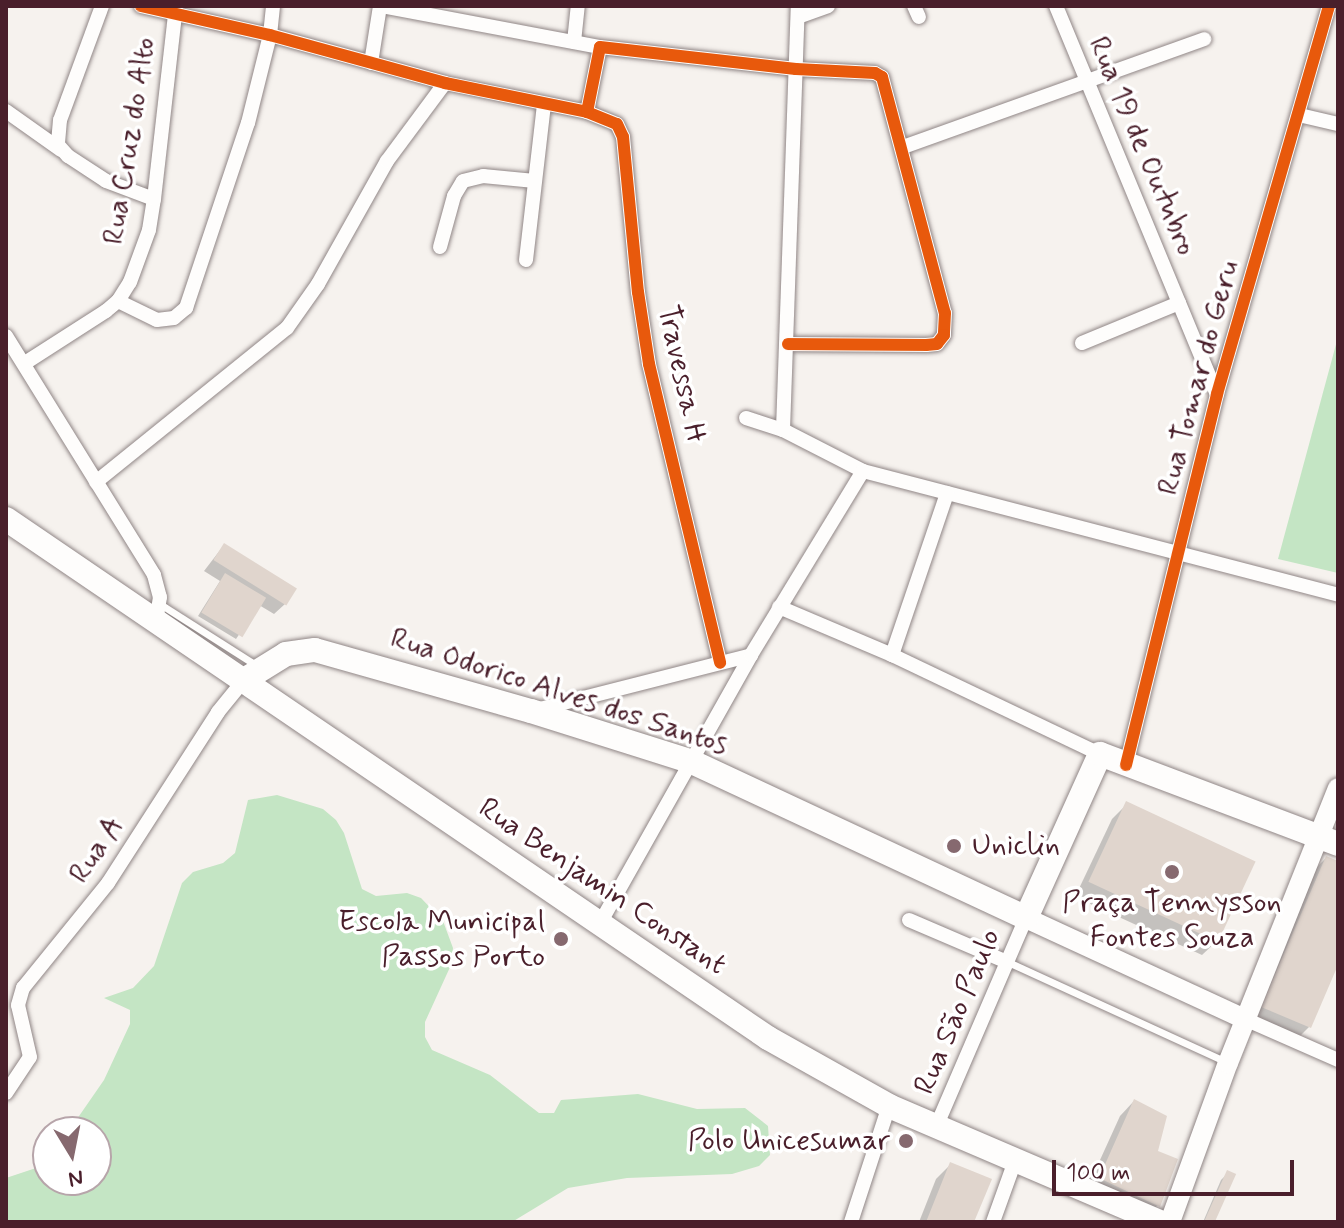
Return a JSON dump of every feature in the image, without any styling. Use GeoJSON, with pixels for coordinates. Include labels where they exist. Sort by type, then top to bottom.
{"type":"FeatureCollection","features":[{"type":"Feature","properties":{"kind":"main road","name":"Rua Benjamin Constant"},"geometry":{"type":"LineString","coordinates":[[6,519],[252,674],[599,925],[768,1038],[889,1106],[1159,1222]]}},
{"type":"Feature","properties":{"kind":"main road","name":"Rua Odorico Alves dos Santos"},"geometry":{"type":"LineString","coordinates":[[252,674],[286,654],[315,650],[531,711],[690,761],[1026,918]]}},
{"type":"Feature","properties":{"kind":"main road"},"geometry":{"type":"LineString","coordinates":[[1245,1019],[1026,918],[1100,754],[1328,840]]}},
{"type":"Feature","properties":{"kind":"main road"},"geometry":{"type":"LineString","coordinates":[[1170,1222],[1245,1019],[1328,840],[1338,788]]}},
{"type":"Feature","properties":{"kind":"street"},"geometry":{"type":"LineString","coordinates":[[62,151],[57,129],[102,6]]}},
{"type":"Feature","properties":{"kind":"street","name":"Travessa H"},"geometry":{"type":"LineString","coordinates":[[141,6],[176,11],[445,83],[587,112],[617,124],[623,137],[638,292],[649,364],[720,663]]}},
{"type":"Feature","properties":{"kind":"street"},"geometry":{"type":"LineString","coordinates":[[118,301],[157,320],[174,318],[186,308],[233,172],[270,35],[273,6]]}},
{"type":"Feature","properties":{"kind":"street"},"geometry":{"type":"LineString","coordinates":[[371,63],[381,6],[600,47],[796,69],[879,74],[885,81],[945,313],[944,335],[937,344],[926,345],[788,344]]}},
{"type":"Feature","properties":{"kind":"street"},"geometry":{"type":"LineString","coordinates":[[574,42],[578,6]]}},
{"type":"Feature","properties":{"kind":"street"},"geometry":{"type":"LineString","coordinates":[[783,430],[798,11],[828,6]]}},
{"type":"Feature","properties":{"kind":"street","name":"Rua 19 de Outubro"},"geometry":{"type":"LineString","coordinates":[[1056,6],[1217,394]]}},
{"type":"Feature","properties":{"kind":"street","name":"Rua Tomar do Geru"},"geometry":{"type":"LineString","coordinates":[[1126,765],[1181,553],[1217,394],[1329,6]]}},
{"type":"Feature","properties":{"kind":"street","name":"Rua Cruz do Alto"},"geometry":{"type":"LineString","coordinates":[[25,363],[118,301],[141,255],[154,199],[176,11]]}},
{"type":"Feature","properties":{"kind":"street"},"geometry":{"type":"LineString","coordinates":[[903,147],[1204,39]]}},
{"type":"Feature","properties":{"kind":"street"},"geometry":{"type":"LineString","coordinates":[[587,112],[600,47]]}},
{"type":"Feature","properties":{"kind":"street"},"geometry":{"type":"LineString","coordinates":[[96,482],[287,328],[318,284],[387,161],[445,83]]}},
{"type":"Feature","properties":{"kind":"street"},"geometry":{"type":"LineString","coordinates":[[526,260],[544,104]]}},
{"type":"Feature","properties":{"kind":"street"},"geometry":{"type":"LineString","coordinates":[[6,111],[106,181],[154,199]]}},
{"type":"Feature","properties":{"kind":"street"},"geometry":{"type":"LineString","coordinates":[[1299,115],[1338,124]]}},
{"type":"Feature","properties":{"kind":"street"},"geometry":{"type":"LineString","coordinates":[[440,247],[454,196],[463,181],[483,176],[535,181]]}},
{"type":"Feature","properties":{"kind":"street"},"geometry":{"type":"LineString","coordinates":[[1082,343],[1179,303]]}},
{"type":"Feature","properties":{"kind":"street"},"geometry":{"type":"LineString","coordinates":[[6,336],[154,575],[158,612]]}},
{"type":"Feature","properties":{"kind":"street"},"geometry":{"type":"LineString","coordinates":[[746,418],[783,430],[863,471],[1338,595]]}},
{"type":"Feature","properties":{"kind":"street"},"geometry":{"type":"LineString","coordinates":[[599,925],[751,655],[863,471]]}},
{"type":"Feature","properties":{"kind":"street"},"geometry":{"type":"LineString","coordinates":[[892,655],[947,493]]}},
{"type":"Feature","properties":{"kind":"street"},"geometry":{"type":"LineString","coordinates":[[779,607],[892,655],[1100,754]]}},
{"type":"Feature","properties":{"kind":"street"},"geometry":{"type":"LineString","coordinates":[[531,711],[751,655]]}},
{"type":"Feature","properties":{"kind":"street","name":"Rua A"},"geometry":{"type":"LineString","coordinates":[[6,1093],[24,1070],[30,1052],[18,1005],[23,988],[108,883],[218,712],[252,674]]}},
{"type":"Feature","properties":{"kind":"street","name":"Rua São Paulo"},"geometry":{"type":"LineString","coordinates":[[936,1127],[1026,918]]}},
{"type":"Feature","properties":{"kind":"street"},"geometry":{"type":"LineString","coordinates":[[909,920],[1007,962]]}},
{"type":"Feature","properties":{"kind":"street"},"geometry":{"type":"LineString","coordinates":[[1245,1019],[1338,1060]]}},
{"type":"Feature","properties":{"kind":"street"},"geometry":{"type":"LineString","coordinates":[[851,1222],[889,1106]]}},
{"type":"Feature","properties":{"kind":"street"},"geometry":{"type":"LineString","coordinates":[[993,1222],[1015,1161]]}},
{"type":"Feature","properties":{"kind":"lane"},"geometry":{"type":"LineString","coordinates":[[1007,962],[1228,1063]]}},
{"type":"Feature","properties":{"kind":"green space"},"geometry":{"type":"Polygon","coordinates":[[[1338,337],[1338,573],[1278,559],[1338,337]]]}},
{"type":"Feature","properties":{"kind":"green space"},"geometry":{"type":"Polygon","coordinates":[[[277,795],[323,809],[336,820],[344,833],[362,889],[376,896],[407,893],[421,898],[443,921],[453,948],[451,965],[425,1022],[425,1037],[432,1050],[490,1075],[539,1113],[554,1113],[561,1100],[638,1094],[697,1109],[745,1108],[768,1126],[770,1155],[759,1166],[732,1174],[627,1178],[568,1188],[512,1222],[6,1222],[6,1178],[32,1169],[32,1196],[112,1196],[112,1116],[79,1116],[104,1080],[130,1024],[130,1010],[104,998],[133,988],[154,966],[182,883],[193,872],[223,863],[235,853],[248,800],[277,795]]]}},
{"type":"Feature","properties":{"kind":"building"},"geometry":{"type":"Polygon","coordinates":[[[224,543],[297,589],[286,606],[213,560],[224,543]]]}},
{"type":"Feature","properties":{"kind":"building"},"geometry":{"type":"Polygon","coordinates":[[[225,573],[266,598],[242,637],[201,612],[225,573]]]}},
{"type":"Feature","properties":{"kind":"building","name":"Praça Tennysson Fontes Souza"},"geometry":{"type":"Polygon","coordinates":[[[1126,801],[1256,861],[1218,942],[1088,882],[1126,801]]]}},
{"type":"Feature","properties":{"kind":"building"},"geometry":{"type":"Polygon","coordinates":[[[1326,856],[1338,861],[1338,965],[1311,1028],[1261,1007],[1326,856]]]}},
{"type":"Feature","properties":{"kind":"building"},"geometry":{"type":"Polygon","coordinates":[[[1134,1099],[1167,1116],[1158,1151],[1178,1159],[1160,1207],[1099,1178],[1134,1099]]]}},
{"type":"Feature","properties":{"kind":"building"},"geometry":{"type":"Polygon","coordinates":[[[950,1162],[992,1179],[974,1222],[926,1222],[950,1162]]]}},
{"type":"Feature","properties":{"kind":"building"},"geometry":{"type":"Polygon","coordinates":[[[1227,1170],[1236,1174],[1215,1222],[1204,1221],[1227,1170]]]}},
{"type":"Feature","properties":{"kind":"cycle path"},"geometry":{"type":"LineString","coordinates":[[141,6],[270,35],[445,83],[587,112],[617,124],[623,137],[638,292],[649,364],[720,663]]}},
{"type":"Feature","properties":{"kind":"cycle path"},"geometry":{"type":"LineString","coordinates":[[1126,765],[1217,394],[1329,6]]}},
{"type":"Feature","properties":{"kind":"cycle path"},"geometry":{"type":"LineString","coordinates":[[587,112],[600,47],[796,69],[875,73],[882,77],[945,313],[944,335],[937,344],[926,345],[788,344]]}},
{"type":"Feature","properties":{"kind":"place","name":"Uniclin"},"geometry":{"type":"Point","coordinates":[954,846]}},
{"type":"Feature","properties":{"kind":"place","name":"Praça Tennysson Fontes Souza"},"geometry":{"type":"Point","coordinates":[1172,872]}},
{"type":"Feature","properties":{"kind":"place","name":"Escola Municipal Passos Porto"},"geometry":{"type":"Point","coordinates":[561,939]}},
{"type":"Feature","properties":{"kind":"place","name":"Polo Unicesumar"},"geometry":{"type":"Point","coordinates":[906,1141]}}]}
